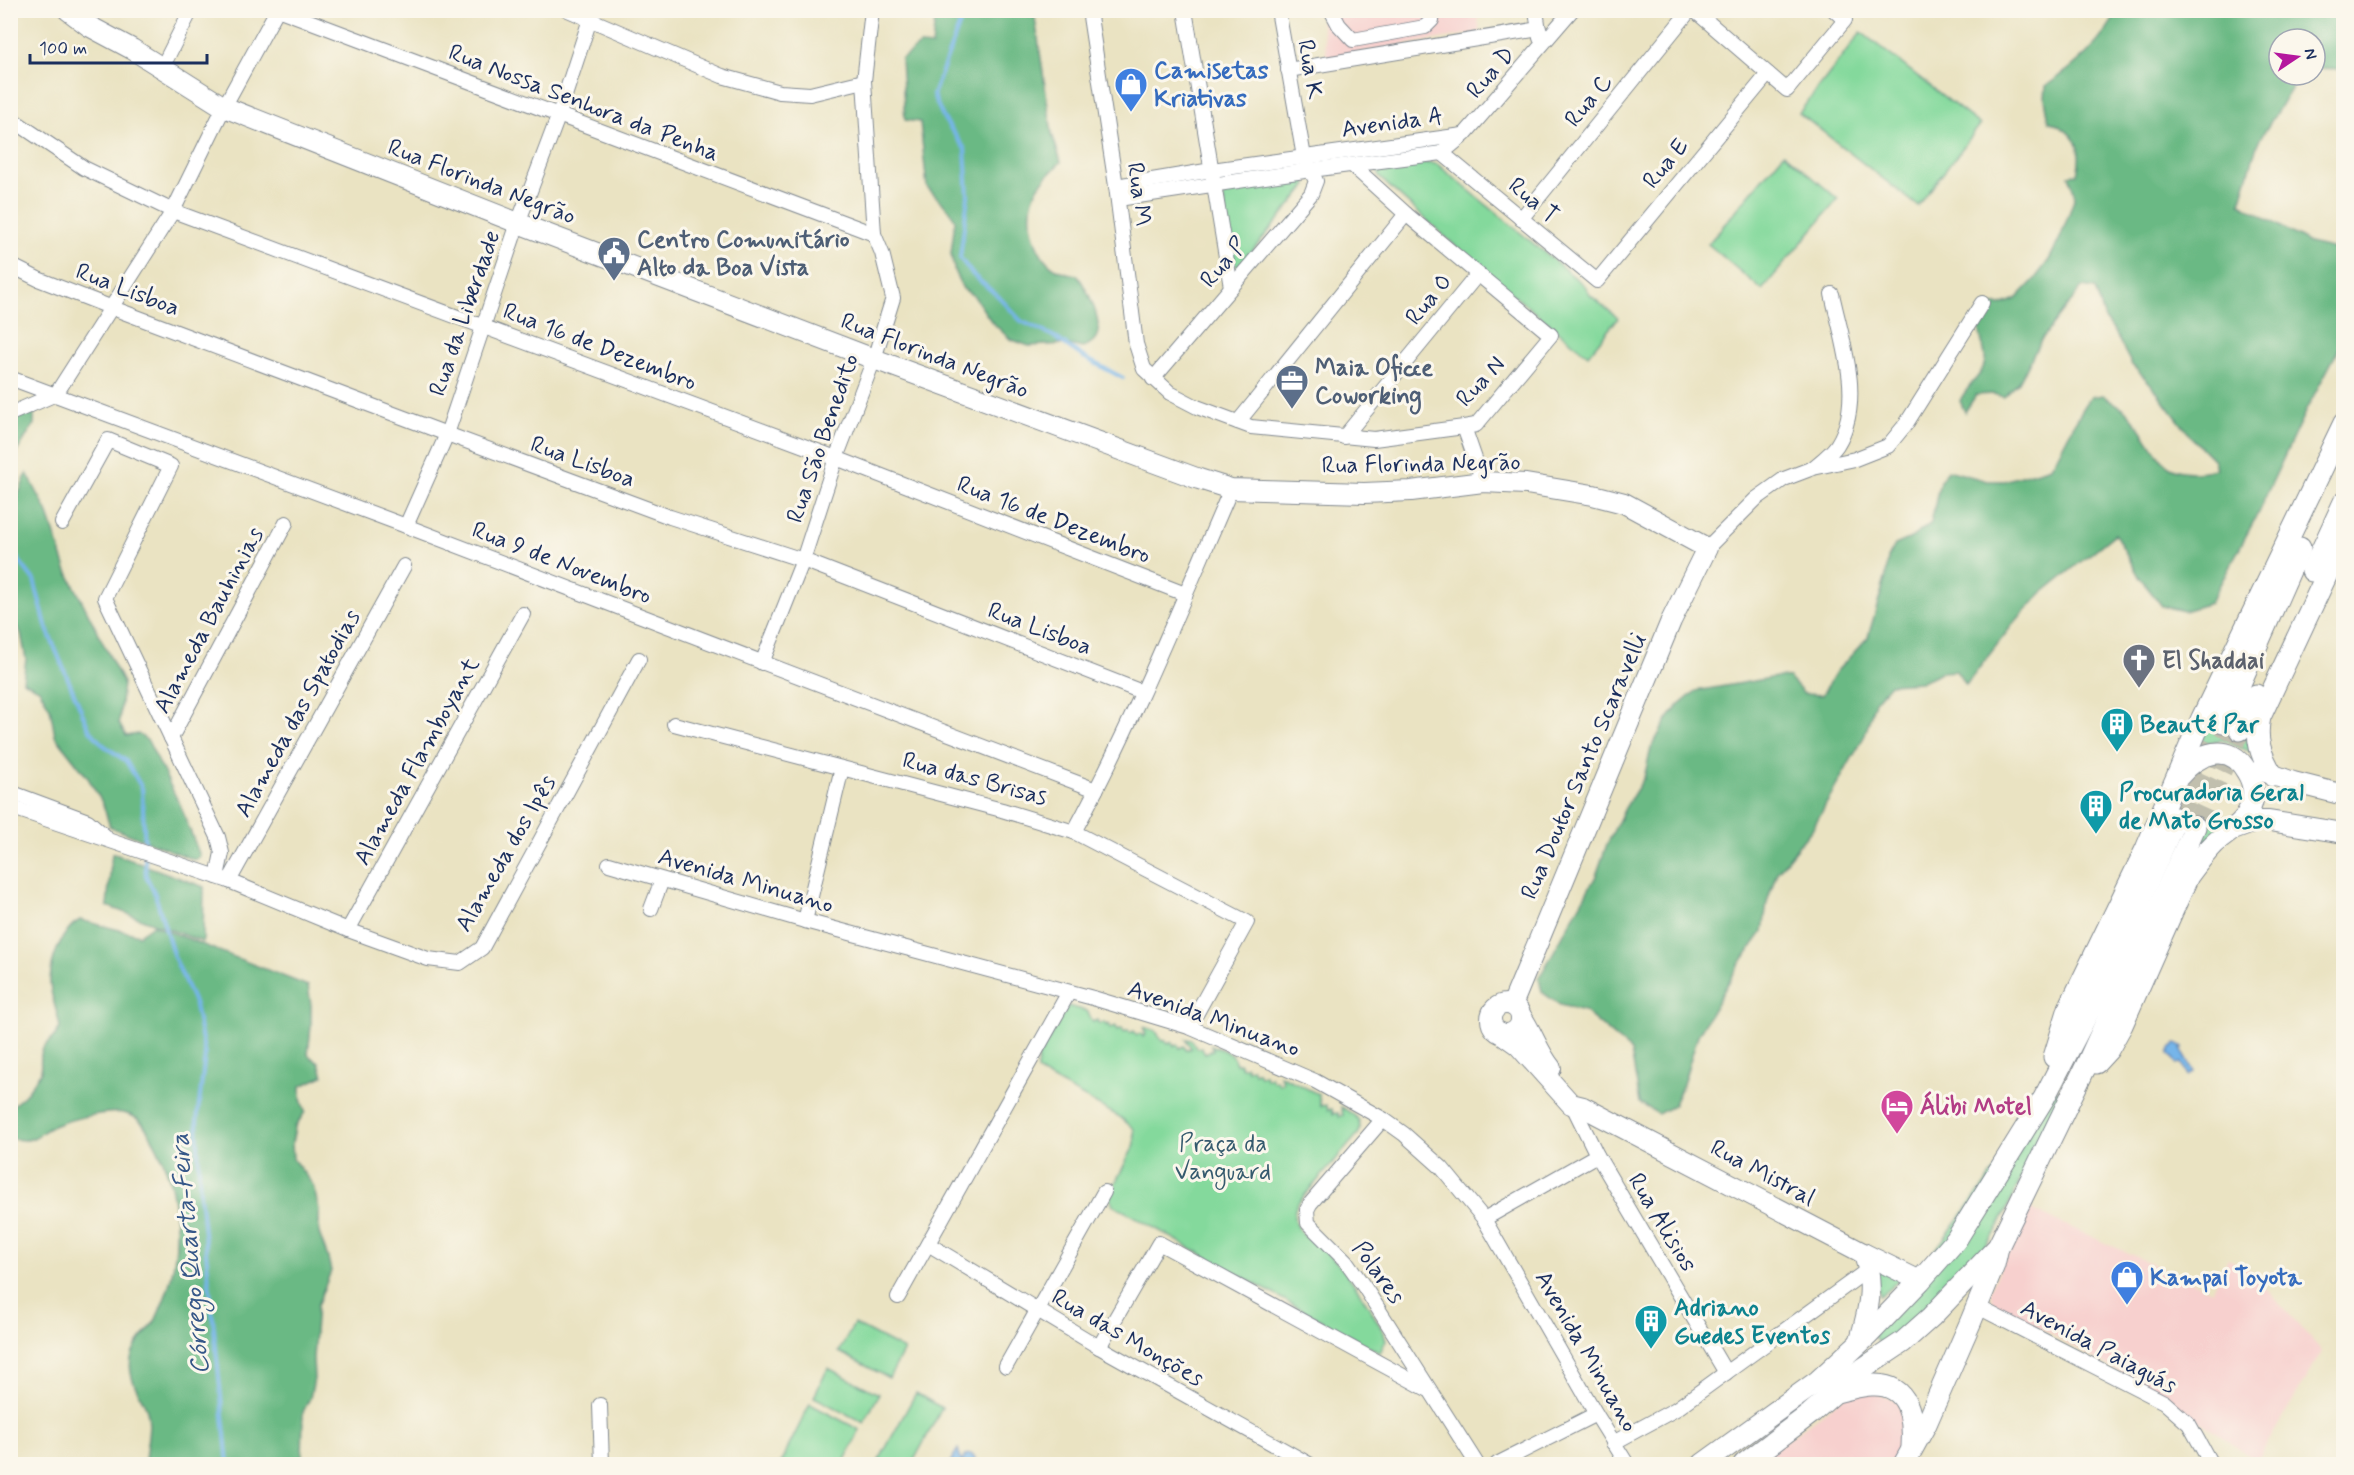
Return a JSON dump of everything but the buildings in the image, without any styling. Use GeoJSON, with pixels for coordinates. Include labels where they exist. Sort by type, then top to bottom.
{"type":"FeatureCollection","features":[{"type":"Feature","properties":{"kind":"main road"},"geometry":{"type":"LineString","coordinates":[[1908,1456],[1926,1424],[1994,1265],[1998,1247],[2078,1084],[2179,816],[2173,782],[2343,423]]}},
{"type":"Feature","properties":{"kind":"main road"},"geometry":{"type":"LineString","coordinates":[[2343,446],[2231,726],[2343,502]]}},
{"type":"Feature","properties":{"kind":"main road"},"geometry":{"type":"LineString","coordinates":[[2283,779],[2264,761],[2258,740],[2260,717],[2343,538]]}},
{"type":"Feature","properties":{"kind":"main road"},"geometry":{"type":"LineString","coordinates":[[2078,1084],[2108,1050],[2122,1025],[2188,876],[2202,856],[2216,842],[2251,825],[2250,809],[2254,793],[2251,778],[2239,760],[2219,753],[2208,755],[2190,763],[2173,782]]}},
{"type":"Feature","properties":{"kind":"main road"},"geometry":{"type":"LineString","coordinates":[[1703,1464],[1797,1398],[1859,1343],[1920,1281],[1956,1240],[2044,1098],[2099,991],[2179,816]]}},
{"type":"Feature","properties":{"kind":"main road"},"geometry":{"type":"LineString","coordinates":[[1744,1464],[1810,1414],[1858,1372],[1903,1342],[1931,1317],[1998,1247]]}},
{"type":"Feature","properties":{"kind":"main road"},"geometry":{"type":"LineString","coordinates":[[1834,1392],[1880,1385],[1891,1388],[1900,1395],[1911,1412],[1914,1425],[1908,1456]]}},
{"type":"Feature","properties":{"kind":"street","name":"Rua Florinda Negrão"},"geometry":{"type":"LineString","coordinates":[[68,10],[89,26],[224,107],[518,223],[874,359],[1110,447],[1231,489],[1364,493],[1411,491],[1483,482],[1548,488],[1593,495],[1624,503],[1707,548]]}},
{"type":"Feature","properties":{"kind":"street"},"geometry":{"type":"LineString","coordinates":[[162,68],[191,10]]}},
{"type":"Feature","properties":{"kind":"street"},"geometry":{"type":"LineString","coordinates":[[10,414],[56,394],[173,211],[224,107],[278,10]]}},
{"type":"Feature","properties":{"kind":"street","name":"Rua Nossa Senhora da Penha"},"geometry":{"type":"LineString","coordinates":[[278,10],[874,234]]}},
{"type":"Feature","properties":{"kind":"street"},"geometry":{"type":"LineString","coordinates":[[568,10],[592,16],[722,76],[780,92],[810,94],[864,81]]}},
{"type":"Feature","properties":{"kind":"street","name":"Rua São Benedito"},"geometry":{"type":"LineString","coordinates":[[762,663],[803,560],[836,458],[874,359],[893,298],[882,253],[874,234],[864,81],[872,10]]}},
{"type":"Feature","properties":{"kind":"street","name":"Rua M"},"geometry":{"type":"LineString","coordinates":[[1089,10],[1117,193],[1136,344],[1144,369],[1153,379]]}},
{"type":"Feature","properties":{"kind":"street"},"geometry":{"type":"LineString","coordinates":[[1185,10],[1231,287]]}},
{"type":"Feature","properties":{"kind":"street","name":"Rua K"},"geometry":{"type":"LineString","coordinates":[[1278,10],[1308,163]]}},
{"type":"Feature","properties":{"kind":"street"},"geometry":{"type":"LineString","coordinates":[[1331,10],[1339,25],[1353,40],[1425,27],[1432,20],[1434,10]]}},
{"type":"Feature","properties":{"kind":"street"},"geometry":{"type":"LineString","coordinates":[[1536,10],[1541,47]]}},
{"type":"Feature","properties":{"kind":"street","name":"Rua D"},"geometry":{"type":"LineString","coordinates":[[1465,135],[1572,10]]}},
{"type":"Feature","properties":{"kind":"street"},"geometry":{"type":"LineString","coordinates":[[1692,10],[1787,90],[1845,20],[1834,10]]}},
{"type":"Feature","properties":{"kind":"street","name":"Rua C"},"geometry":{"type":"LineString","coordinates":[[1521,219],[1692,10]]}},
{"type":"Feature","properties":{"kind":"street","name":"Rua da Liberdade"},"geometry":{"type":"LineString","coordinates":[[406,526],[447,434],[518,223],[558,117],[592,16]]}},
{"type":"Feature","properties":{"kind":"street"},"geometry":{"type":"LineString","coordinates":[[1288,70],[1539,29]]}},
{"type":"Feature","properties":{"kind":"street","name":"Rua E"},"geometry":{"type":"LineString","coordinates":[[1597,281],[1768,74]]}},
{"type":"Feature","properties":{"kind":"street","name":"Rua 16 de Dezembro"},"geometry":{"type":"LineString","coordinates":[[10,118],[84,168],[173,211],[836,458],[1185,594]]}},
{"type":"Feature","properties":{"kind":"street","name":"Avenida A"},"geometry":{"type":"LineString","coordinates":[[1117,193],[1212,170],[1308,163],[1352,165],[1442,153],[1465,135]]}},
{"type":"Feature","properties":{"kind":"street","name":"Avenida A"},"geometry":{"type":"LineString","coordinates":[[1117,193],[1214,186],[1308,163],[1465,135]]}},
{"type":"Feature","properties":{"kind":"street","name":"Rua T"},"geometry":{"type":"LineString","coordinates":[[1442,153],[1597,281]]}},
{"type":"Feature","properties":{"kind":"street","name":"Rua P"},"geometry":{"type":"LineString","coordinates":[[1153,379],[1311,194],[1316,181],[1308,163]]}},
{"type":"Feature","properties":{"kind":"street"},"geometry":{"type":"LineString","coordinates":[[1352,165],[1478,274]]}},
{"type":"Feature","properties":{"kind":"street"},"geometry":{"type":"LineString","coordinates":[[1238,422],[1406,214]]}},
{"type":"Feature","properties":{"kind":"street","name":"Rua Lisboa"},"geometry":{"type":"LineString","coordinates":[[10,265],[38,279],[110,307],[670,517],[803,560],[1142,692]]}},
{"type":"Feature","properties":{"kind":"street","name":"Rua N"},"geometry":{"type":"LineString","coordinates":[[1153,379],[1170,393],[1197,407],[1251,427],[1374,439],[1476,425],[1551,335],[1478,274]]}},
{"type":"Feature","properties":{"kind":"street","name":"Rua O"},"geometry":{"type":"LineString","coordinates":[[1344,437],[1478,274]]}},
{"type":"Feature","properties":{"kind":"street"},"geometry":{"type":"LineString","coordinates":[[1813,468],[1836,446],[1848,419],[1851,382],[1832,294]]}},
{"type":"Feature","properties":{"kind":"street"},"geometry":{"type":"LineString","coordinates":[[1707,548],[1756,499],[1784,479],[1813,468],[1856,459],[1888,446],[1906,424],[1982,303]]}},
{"type":"Feature","properties":{"kind":"street","name":"Rua 9 de Novembro"},"geometry":{"type":"LineString","coordinates":[[10,378],[406,526],[1096,790]]}},
{"type":"Feature","properties":{"kind":"street"},"geometry":{"type":"LineString","coordinates":[[1464,427],[1483,482]]}},
{"type":"Feature","properties":{"kind":"street"},"geometry":{"type":"LineString","coordinates":[[62,524],[108,440],[171,466],[105,598],[218,837],[222,853],[223,879]]}},
{"type":"Feature","properties":{"kind":"street"},"geometry":{"type":"LineString","coordinates":[[1074,832],[1142,692],[1231,489]]}},
{"type":"Feature","properties":{"kind":"street","name":"Alameda Bauhinias"},"geometry":{"type":"LineString","coordinates":[[171,738],[286,523]]}},
{"type":"Feature","properties":{"kind":"street","name":"Rua Doutor Santo Scaravelli"},"geometry":{"type":"LineString","coordinates":[[1517,1010],[1671,621],[1707,548]]}},
{"type":"Feature","properties":{"kind":"street","name":"Alameda das Spatodias"},"geometry":{"type":"LineString","coordinates":[[223,879],[404,566]]}},
{"type":"Feature","properties":{"kind":"street","name":"Alameda Flamboyant"},"geometry":{"type":"LineString","coordinates":[[348,930],[523,614]]}},
{"type":"Feature","properties":{"kind":"street","name":"Alameda dos Ipês"},"geometry":{"type":"LineString","coordinates":[[10,807],[223,879],[348,930],[428,959],[460,963],[482,948],[639,659]]}},
{"type":"Feature","properties":{"kind":"street","name":"Rua das Brisas"},"geometry":{"type":"LineString","coordinates":[[674,724],[1002,810],[1074,832],[1247,922],[1189,1027]]}},
{"type":"Feature","properties":{"kind":"street"},"geometry":{"type":"LineString","coordinates":[[2239,760],[2283,779],[2343,795]]}},
{"type":"Feature","properties":{"kind":"street"},"geometry":{"type":"LineString","coordinates":[[805,921],[842,768]]}},
{"type":"Feature","properties":{"kind":"street","name":"Alameda dos Ipês"},"geometry":{"type":"LineString","coordinates":[[10,792],[88,821],[109,839]]}},
{"type":"Feature","properties":{"kind":"street"},"geometry":{"type":"LineString","coordinates":[[2251,825],[2343,833]]}},
{"type":"Feature","properties":{"kind":"street","name":"Avenida Minuano"},"geometry":{"type":"LineString","coordinates":[[609,864],[805,921],[1069,992],[1189,1027],[1315,1080],[1383,1119],[1404,1134],[1442,1168],[1484,1219],[1627,1464]]}},
{"type":"Feature","properties":{"kind":"street"},"geometry":{"type":"LineString","coordinates":[[651,909],[662,880]]}},
{"type":"Feature","properties":{"kind":"street"},"geometry":{"type":"LineString","coordinates":[[898,1297],[1069,992]]}},
{"type":"Feature","properties":{"kind":"street"},"geometry":{"type":"LineString","coordinates":[[1502,1004],[1517,1010],[1540,1054],[1574,1101],[1518,1046],[1493,1026],[1491,1016],[1497,1007],[1502,1004]]}},
{"type":"Feature","properties":{"kind":"street","name":"Rua Alisios"},"geometry":{"type":"LineString","coordinates":[[1574,1101],[1597,1155],[1726,1373]]}},
{"type":"Feature","properties":{"kind":"street","name":"Rua Mistral"},"geometry":{"type":"LineString","coordinates":[[1574,1101],[1866,1261],[1920,1281]]}},
{"type":"Feature","properties":{"kind":"street","name":"Polares"},"geometry":{"type":"LineString","coordinates":[[1383,1119],[1310,1204],[1306,1217],[1308,1223],[1346,1261],[1365,1288],[1477,1464]]}},
{"type":"Feature","properties":{"kind":"street"},"geometry":{"type":"LineString","coordinates":[[1484,1219],[1597,1155]]}},
{"type":"Feature","properties":{"kind":"street"},"geometry":{"type":"LineString","coordinates":[[1006,1365],[1104,1192]]}},
{"type":"Feature","properties":{"kind":"street"},"geometry":{"type":"LineString","coordinates":[[1099,1347],[1159,1243],[1428,1390]]}},
{"type":"Feature","properties":{"kind":"street","name":"Rua das Monções"},"geometry":{"type":"LineString","coordinates":[[928,1244],[1099,1347],[1309,1464]]}},
{"type":"Feature","properties":{"kind":"street"},"geometry":{"type":"LineString","coordinates":[[1859,1343],[1870,1296],[1866,1261]]}},
{"type":"Feature","properties":{"kind":"street"},"geometry":{"type":"LineString","coordinates":[[1613,1443],[1676,1409],[1726,1373],[1866,1261]]}},
{"type":"Feature","properties":{"kind":"street","name":"Avenida Paiaguás"},"geometry":{"type":"LineString","coordinates":[[1973,1314],[2164,1402],[2189,1424],[2211,1464]]}},
{"type":"Feature","properties":{"kind":"street"},"geometry":{"type":"LineString","coordinates":[[600,1405],[602,1464]]}},
{"type":"Feature","properties":{"kind":"street"},"geometry":{"type":"LineString","coordinates":[[1497,1464],[1596,1414]]}},
{"type":"Feature","properties":{"kind":"shaded area"},"geometry":{"type":"Polygon","coordinates":[[[1320,11],[1477,11],[1480,32],[1327,58],[1320,11]]]}},
{"type":"Feature","properties":{"kind":"shaded area"},"geometry":{"type":"Polygon","coordinates":[[[2028,1208],[2212,1291],[2228,1259],[2249,1269],[2322,1351],[2257,1461],[2168,1399],[1993,1302],[1990,1291],[2028,1208]]]}},
{"type":"Feature","properties":{"kind":"shaded area"},"geometry":{"type":"Polygon","coordinates":[[[1866,1389],[1897,1402],[1908,1430],[1893,1464],[1755,1464],[1848,1394],[1866,1389]]]}},
{"type":"Feature","properties":{"kind":"green space"},"geometry":{"type":"Polygon","coordinates":[[[936,11],[1034,11],[1052,134],[1061,162],[1044,179],[1035,194],[1031,208],[1032,229],[1044,258],[1058,270],[1077,275],[1094,306],[1098,333],[1091,343],[1083,348],[1065,344],[1029,346],[1010,339],[991,321],[974,296],[963,289],[955,273],[951,254],[955,220],[950,211],[927,187],[920,122],[905,120],[901,59],[920,45],[932,46],[936,11]]]}},
{"type":"Feature","properties":{"kind":"green space"},"geometry":{"type":"Polygon","coordinates":[[[2117,11],[2343,11],[2343,69],[2327,68],[2327,27],[2267,27],[2267,87],[2292,87],[2258,142],[2240,203],[2309,243],[2331,248],[2343,254],[2343,341],[2306,410],[2255,519],[2210,603],[2184,611],[2162,606],[2140,578],[2115,534],[2041,594],[2013,624],[1966,685],[1956,671],[1941,672],[1920,682],[1890,684],[1875,701],[1865,735],[1812,829],[1777,872],[1767,902],[1763,931],[1738,966],[1698,1035],[1683,1084],[1673,1106],[1658,1114],[1640,1103],[1631,1051],[1584,1011],[1560,1005],[1542,992],[1539,978],[1596,876],[1607,844],[1625,808],[1644,778],[1651,748],[1678,706],[1696,691],[1777,677],[1789,678],[1804,694],[1822,695],[1836,672],[1868,637],[1886,576],[1888,558],[1895,545],[1911,538],[1931,523],[1940,481],[1948,470],[1987,481],[2004,481],[2051,467],[2091,397],[2103,395],[2124,410],[2169,466],[2180,471],[2195,472],[2216,469],[2214,460],[2193,439],[2150,383],[2132,365],[2105,319],[2095,289],[2082,287],[2041,340],[2019,382],[2004,397],[1993,394],[1976,395],[1965,412],[1960,401],[1984,366],[1985,357],[1980,325],[1987,305],[2001,305],[2016,299],[2034,280],[2049,260],[2061,236],[2075,197],[2069,175],[2077,174],[2078,148],[2071,135],[2049,121],[2045,99],[2046,86],[2087,53],[2111,23],[2117,11]]]}},
{"type":"Feature","properties":{"kind":"green space"},"geometry":{"type":"Polygon","coordinates":[[[1861,32],[1980,125],[1918,206],[1799,113],[1861,32]]]}},
{"type":"Feature","properties":{"kind":"green space"},"geometry":{"type":"Polygon","coordinates":[[[1784,153],[1838,199],[1762,290],[1708,244],[1784,153]]]}},
{"type":"Feature","properties":{"kind":"green space"},"geometry":{"type":"Polygon","coordinates":[[[1437,164],[1585,286],[1590,295],[1618,318],[1588,355],[1481,269],[1379,177],[1377,168],[1437,164]]]}},
{"type":"Feature","properties":{"kind":"green space"},"geometry":{"type":"Polygon","coordinates":[[[1304,176],[1307,185],[1239,267],[1234,263],[1223,196],[1225,190],[1304,176]]]}},
{"type":"Feature","properties":{"kind":"green space"},"geometry":{"type":"Polygon","coordinates":[[[34,409],[34,424],[11,461],[11,422],[34,409]]]}},
{"type":"Feature","properties":{"kind":"green space"},"geometry":{"type":"Polygon","coordinates":[[[27,473],[47,511],[66,569],[123,683],[119,723],[126,736],[138,734],[148,741],[181,807],[200,856],[195,860],[110,827],[103,804],[88,778],[55,736],[50,708],[39,689],[23,681],[26,659],[21,633],[11,618],[10,534],[15,533],[15,503],[27,473]]]}},
{"type":"Feature","properties":{"kind":"green space"},"geometry":{"type":"Polygon","coordinates":[[[2203,721],[2250,740],[2252,749],[2249,751],[2222,740],[2203,743],[2203,721]]]}},
{"type":"Feature","properties":{"kind":"green space"},"geometry":{"type":"Polygon","coordinates":[[[2230,762],[2240,767],[2247,777],[2251,789],[2250,799],[2245,808],[2230,824],[2197,850],[2188,861],[2182,874],[2180,873],[2202,825],[2170,810],[2190,771],[2183,792],[2187,808],[2198,818],[2213,822],[2228,820],[2241,812],[2248,799],[2246,780],[2240,769],[2230,762]]]}},
{"type":"Feature","properties":{"kind":"green space"},"geometry":{"type":"Polygon","coordinates":[[[112,853],[204,887],[203,942],[107,906],[112,853]]]}},
{"type":"Feature","properties":{"kind":"green space"},"geometry":{"type":"Polygon","coordinates":[[[80,920],[139,935],[153,925],[308,986],[311,1026],[308,1055],[319,1063],[323,1076],[301,1086],[301,1099],[305,1112],[295,1127],[292,1143],[293,1159],[313,1185],[319,1209],[319,1233],[331,1271],[317,1306],[313,1358],[314,1379],[310,1398],[303,1412],[302,1464],[145,1464],[149,1430],[147,1410],[133,1380],[130,1367],[135,1348],[160,1311],[174,1260],[176,1218],[173,1196],[161,1156],[142,1123],[132,1116],[120,1113],[92,1115],[71,1120],[49,1128],[31,1139],[11,1138],[11,1107],[25,1095],[41,1072],[42,1049],[60,1028],[51,992],[51,973],[62,938],[80,920]]]}},
{"type":"Feature","properties":{"kind":"green space","name":"Praça da Vanguard"},"geometry":{"type":"Polygon","coordinates":[[[1068,1006],[1087,1011],[1093,1022],[1097,1020],[1099,1024],[1104,1022],[1111,1028],[1116,1026],[1117,1030],[1122,1028],[1124,1032],[1134,1031],[1136,1035],[1141,1033],[1143,1037],[1146,1034],[1143,1027],[1156,1031],[1162,1041],[1165,1040],[1168,1044],[1172,1042],[1174,1046],[1178,1045],[1180,1048],[1184,1046],[1186,1050],[1191,1048],[1186,1039],[1192,1040],[1197,1048],[1201,1047],[1205,1054],[1213,1050],[1211,1045],[1232,1054],[1236,1064],[1239,1063],[1242,1068],[1246,1066],[1247,1070],[1252,1068],[1254,1073],[1258,1071],[1260,1076],[1265,1074],[1266,1079],[1271,1077],[1279,1084],[1283,1082],[1280,1075],[1318,1094],[1321,1106],[1326,1105],[1328,1110],[1332,1109],[1333,1114],[1338,1113],[1339,1117],[1343,1115],[1341,1107],[1356,1117],[1360,1124],[1359,1133],[1297,1204],[1294,1217],[1299,1230],[1337,1263],[1366,1302],[1386,1340],[1380,1353],[1113,1205],[1110,1198],[1111,1191],[1135,1144],[1134,1129],[1120,1117],[1037,1070],[1038,1058],[1068,1006]]]}},
{"type":"Feature","properties":{"kind":"green space"},"geometry":{"type":"Polygon","coordinates":[[[2056,1090],[2061,1093],[1996,1232],[1969,1269],[1882,1347],[1872,1334],[2056,1090]]]}},
{"type":"Feature","properties":{"kind":"green space"},"geometry":{"type":"Polygon","coordinates":[[[1873,1261],[1903,1277],[1880,1296],[1873,1261]]]}},
{"type":"Feature","properties":{"kind":"green space"},"geometry":{"type":"Polygon","coordinates":[[[854,1324],[904,1350],[889,1378],[839,1352],[854,1324]]]}},
{"type":"Feature","properties":{"kind":"green space"},"geometry":{"type":"Polygon","coordinates":[[[828,1368],[879,1394],[864,1423],[814,1397],[828,1368]]]}},
{"type":"Feature","properties":{"kind":"green space"},"geometry":{"type":"Polygon","coordinates":[[[916,1393],[942,1408],[912,1464],[877,1464],[916,1393]]]}},
{"type":"Feature","properties":{"kind":"green space"},"geometry":{"type":"Polygon","coordinates":[[[810,1404],[860,1430],[843,1464],[785,1464],[781,1462],[810,1404]]]}},
{"type":"Feature","properties":{"kind":"water"},"geometry":{"type":"Polygon","coordinates":[[[2177,1044],[2183,1048],[2181,1049],[2194,1072],[2188,1076],[2182,1063],[2177,1064],[2169,1054],[2171,1048],[2177,1044]]]}},
{"type":"Feature","properties":{"kind":"water"},"geometry":{"type":"Polygon","coordinates":[[[958,1449],[962,1463],[965,1455],[971,1454],[975,1458],[974,1464],[949,1464],[958,1449]]]}},
{"type":"Feature","properties":{"kind":"waterway"},"geometry":{"type":"LineString","coordinates":[[965,10],[933,95],[944,119],[965,149],[968,196],[960,258],[973,275],[999,297],[1021,321],[1053,336],[1085,358],[1123,378]]}},
{"type":"Feature","properties":{"kind":"waterway","name":"Córrego Quarta-Feira"},"geometry":{"type":"LineString","coordinates":[[10,549],[34,580],[47,629],[89,729],[102,744],[126,761],[142,788],[145,849]]}},
{"type":"Feature","properties":{"kind":"waterway","name":"Córrego Quarta-Feira"},"geometry":{"type":"LineString","coordinates":[[145,857],[146,876],[155,894],[173,954],[195,1005],[205,1055],[197,1121],[200,1194],[228,1464]]}},
{"type":"Feature","properties":{"kind":"tunnel"},"geometry":{"type":"LineString","coordinates":[[2176,818],[2223,722]]}},
{"type":"Feature","properties":{"kind":"tunnel"},"geometry":{"type":"LineString","coordinates":[[2195,827],[2240,730]]}},
{"type":"Feature","properties":{"kind":"place","name":"Camisetas Kriativas"},"geometry":{"type":"Point","coordinates":[1131,113]}},
{"type":"Feature","properties":{"kind":"place","name":"Centro Comunitário Alto da Boa Vista"},"geometry":{"type":"Point","coordinates":[614,282]}},
{"type":"Feature","properties":{"kind":"place","name":"Maia Oficce Coworking"},"geometry":{"type":"Point","coordinates":[1292,410]}},
{"type":"Feature","properties":{"kind":"place","name":"El Shaddai"},"geometry":{"type":"Point","coordinates":[2139,689]}},
{"type":"Feature","properties":{"kind":"place","name":"Beauté Par"},"geometry":{"type":"Point","coordinates":[2117,753]}},
{"type":"Feature","properties":{"kind":"place","name":"Procuradoria Geral de Mato Grosso"},"geometry":{"type":"Point","coordinates":[2096,835]}},
{"type":"Feature","properties":{"kind":"place","name":"Álibi Motel"},"geometry":{"type":"Point","coordinates":[1897,1135]}},
{"type":"Feature","properties":{"kind":"place","name":"Kampai Toyota"},"geometry":{"type":"Point","coordinates":[2127,1306]}},
{"type":"Feature","properties":{"kind":"place","name":"Adriano Guedes Eventos"},"geometry":{"type":"Point","coordinates":[1651,1350]}}]}
